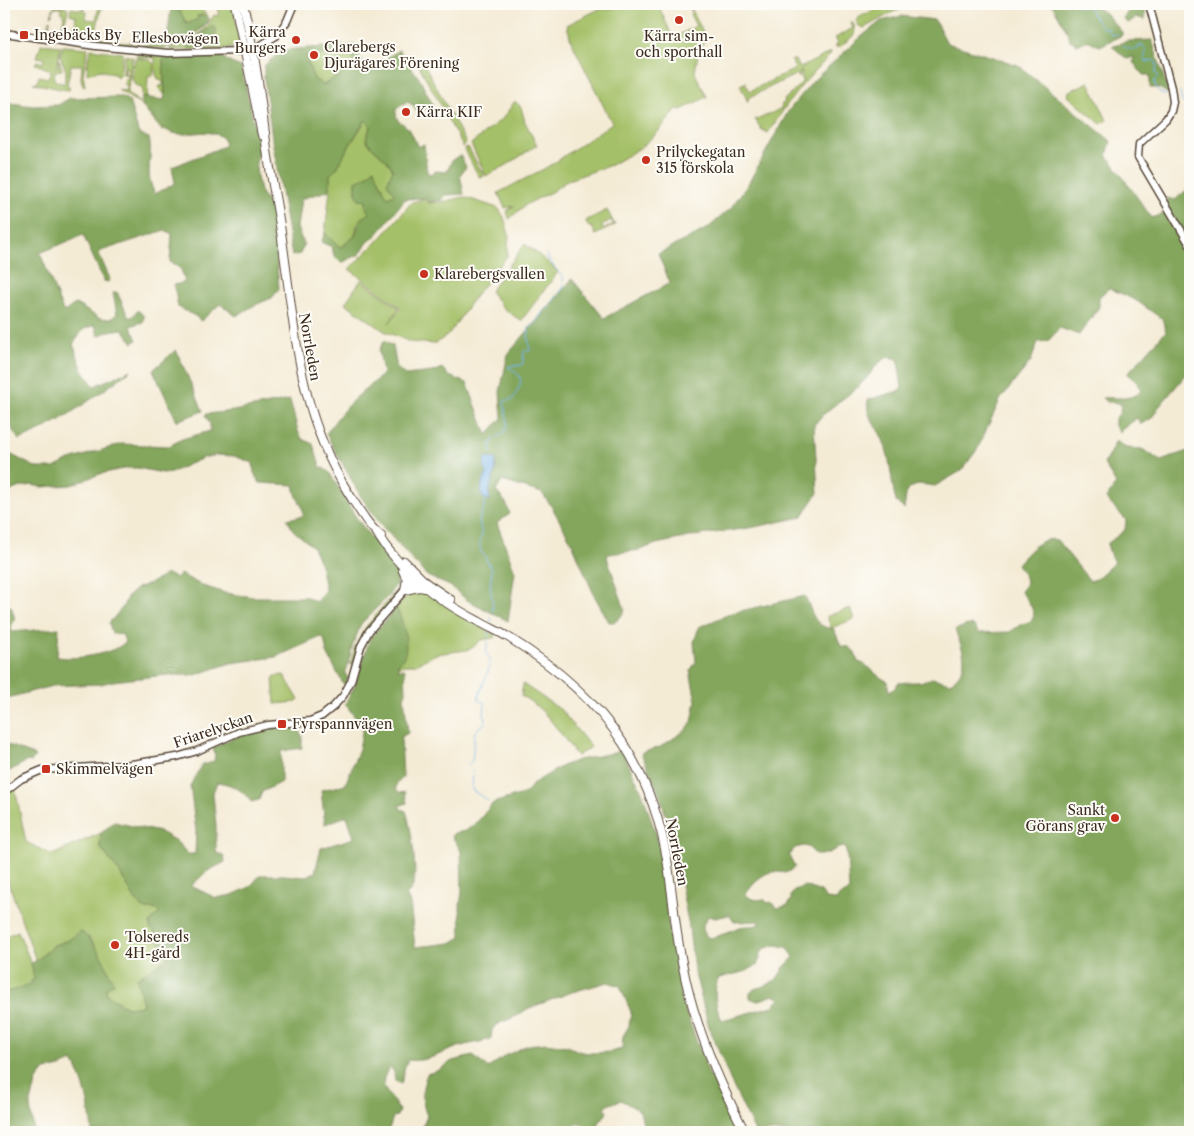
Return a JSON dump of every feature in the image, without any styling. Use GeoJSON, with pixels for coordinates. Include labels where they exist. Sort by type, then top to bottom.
{"type":"FeatureCollection","features":[{"type":"Feature","properties":{"kind":"highway","name":"Norrleden"},"geometry":{"type":"LineString","coordinates":[[235,4],[263,138],[267,148]]}},
{"type":"Feature","properties":{"kind":"highway","name":"Norrleden"},"geometry":{"type":"LineString","coordinates":[[243,4],[264,110],[267,148],[285,258],[299,366],[313,418],[323,445],[356,505],[396,558],[416,577],[550,665],[580,690],[615,731],[636,764],[653,805],[664,844],[682,967],[694,1013],[718,1077],[745,1132]]}},
{"type":"Feature","properties":{"kind":"highway","name":"Norrleden"},"geometry":{"type":"LineString","coordinates":[[377,533],[425,588],[461,612],[496,630]]}},
{"type":"Feature","properties":{"kind":"highway"},"geometry":{"type":"LineString","coordinates":[[396,558],[406,575],[405,590],[419,587],[425,588]]}},
{"type":"Feature","properties":{"kind":"street","name":"Ellesbovägen"},"geometry":{"type":"LineString","coordinates":[[4,33],[96,46],[168,53],[245,50],[268,41],[283,28],[294,4]]}},
{"type":"Feature","properties":{"kind":"street"},"geometry":{"type":"LineString","coordinates":[[1149,4],[1170,81],[1173,102],[1171,111],[1166,119],[1143,140],[1138,150],[1140,160],[1190,244]]}},
{"type":"Feature","properties":{"kind":"street","name":"Friarelyckan"},"geometry":{"type":"LineString","coordinates":[[4,792],[21,780],[42,770],[125,765],[178,757],[239,732],[268,725],[310,720],[322,716],[334,708],[344,696],[351,681],[361,646],[369,631],[416,577]]}},
{"type":"Feature","properties":{"kind":"green space"},"geometry":{"type":"Polygon","coordinates":[[[84,4],[84,11],[87,12],[86,19],[96,20],[99,4],[102,5],[96,31],[79,30],[80,35],[78,39],[95,39],[95,42],[46,34],[50,19],[49,30],[61,33],[64,15],[61,12],[61,8],[54,8],[51,16],[54,6],[66,7],[68,10],[65,31],[71,32],[75,25],[76,16],[70,14],[71,8],[82,10],[84,4]]]}},
{"type":"Feature","properties":{"kind":"green space"},"geometry":{"type":"Polygon","coordinates":[[[171,4],[197,4],[210,19],[198,32],[170,48],[168,45],[172,45],[199,19],[187,24],[179,10],[171,8],[171,4]]]}},
{"type":"Feature","properties":{"kind":"green space"},"geometry":{"type":"Polygon","coordinates":[[[219,4],[233,4],[239,40],[236,46],[227,49],[169,50],[185,42],[184,45],[206,42],[217,31],[212,27],[198,35],[207,27],[214,15],[218,16],[219,4]]]}},
{"type":"Feature","properties":{"kind":"green space"},"geometry":{"type":"Polygon","coordinates":[[[629,4],[656,4],[673,38],[696,26],[690,14],[692,13],[689,4],[704,34],[704,41],[698,53],[695,73],[707,97],[681,110],[677,109],[657,133],[640,148],[611,165],[568,180],[553,191],[527,204],[509,219],[507,211],[514,206],[505,208],[498,193],[551,165],[612,123],[571,41],[567,25],[597,10],[629,4]]]}},
{"type":"Feature","properties":{"kind":"green space"},"geometry":{"type":"Polygon","coordinates":[[[885,4],[919,4],[893,12],[864,28],[859,26],[856,21],[858,18],[885,4]]]}},
{"type":"Feature","properties":{"kind":"green space"},"geometry":{"type":"Polygon","coordinates":[[[1050,4],[1092,4],[1105,13],[1122,32],[1122,35],[1100,46],[1089,41],[1078,45],[1070,40],[1068,33],[1050,4]]]}},
{"type":"Feature","properties":{"kind":"green space"},"geometry":{"type":"Polygon","coordinates":[[[1137,4],[1143,4],[1145,20],[1137,17],[1128,23],[1123,18],[1130,9],[1136,8],[1137,4]]]}},
{"type":"Feature","properties":{"kind":"green space"},"geometry":{"type":"Polygon","coordinates":[[[171,8],[179,10],[187,24],[198,19],[197,16],[203,15],[208,19],[207,24],[180,42],[168,45],[171,8]]]}},
{"type":"Feature","properties":{"kind":"green space"},"geometry":{"type":"Polygon","coordinates":[[[901,16],[935,20],[947,43],[1018,65],[1111,141],[1107,155],[1152,218],[1169,212],[1167,198],[1175,200],[1190,187],[1190,370],[1158,408],[1152,418],[1141,424],[1137,418],[1119,432],[1115,426],[1115,418],[1120,413],[1121,404],[1107,402],[1102,398],[1129,397],[1141,391],[1137,382],[1127,374],[1166,331],[1162,319],[1137,301],[1109,288],[1099,297],[1099,307],[1079,335],[1060,328],[1048,341],[1038,342],[1031,361],[1000,400],[977,450],[961,471],[935,486],[920,484],[907,489],[904,509],[896,502],[886,447],[868,411],[868,400],[902,389],[898,359],[888,357],[861,384],[825,413],[814,425],[818,493],[802,517],[755,527],[694,536],[656,544],[640,550],[609,554],[607,557],[625,610],[617,620],[609,622],[595,597],[572,543],[542,493],[502,481],[496,491],[506,503],[510,514],[497,523],[515,572],[508,621],[467,600],[450,586],[427,576],[381,525],[361,497],[326,434],[355,398],[383,373],[379,350],[384,341],[393,346],[397,368],[405,375],[432,372],[442,368],[449,376],[467,383],[487,435],[502,418],[500,392],[508,354],[572,279],[604,318],[670,283],[658,254],[708,228],[730,209],[748,184],[789,110],[814,80],[881,21],[901,16]]]}},
{"type":"Feature","properties":{"kind":"green space"},"geometry":{"type":"Polygon","coordinates":[[[851,23],[853,23],[855,29],[854,35],[840,47],[834,46],[838,44],[835,38],[853,28],[851,23]]]}},
{"type":"Feature","properties":{"kind":"green space"},"geometry":{"type":"Polygon","coordinates":[[[213,26],[217,29],[215,36],[210,41],[200,42],[191,48],[184,45],[185,42],[213,26]]]}},
{"type":"Feature","properties":{"kind":"green space"},"geometry":{"type":"Polygon","coordinates":[[[100,36],[101,39],[130,43],[131,39],[131,44],[164,46],[165,40],[168,47],[165,49],[101,43],[100,36]]]}},
{"type":"Feature","properties":{"kind":"green space"},"geometry":{"type":"Polygon","coordinates":[[[1152,40],[1169,94],[1159,88],[1150,88],[1150,75],[1143,75],[1133,62],[1134,57],[1127,59],[1112,46],[1127,41],[1152,40]]]}},
{"type":"Feature","properties":{"kind":"green space"},"geometry":{"type":"Polygon","coordinates":[[[41,44],[61,46],[56,67],[58,67],[59,59],[62,70],[55,71],[54,80],[64,84],[66,71],[60,56],[63,46],[88,48],[83,75],[85,86],[83,86],[81,79],[82,65],[71,65],[67,86],[70,87],[69,90],[33,83],[37,82],[39,76],[48,78],[51,70],[35,64],[37,61],[43,63],[44,58],[37,57],[41,44]]]}},
{"type":"Feature","properties":{"kind":"green space"},"geometry":{"type":"Polygon","coordinates":[[[354,45],[362,60],[371,64],[381,61],[399,50],[419,78],[433,105],[417,112],[413,105],[407,102],[396,109],[398,119],[409,130],[418,147],[424,144],[427,172],[430,174],[436,171],[447,172],[452,160],[460,155],[466,167],[460,175],[464,194],[446,195],[442,200],[429,202],[425,198],[405,199],[360,254],[341,263],[334,256],[332,247],[321,242],[325,233],[338,246],[342,247],[355,236],[360,220],[369,213],[366,207],[366,200],[359,199],[356,192],[356,181],[368,175],[374,168],[387,197],[395,194],[387,183],[393,169],[368,142],[366,138],[371,126],[365,120],[337,168],[330,175],[330,190],[301,199],[297,228],[304,245],[300,254],[292,256],[273,145],[264,78],[264,66],[282,50],[354,45]],[[352,51],[305,56],[314,79],[323,85],[354,67],[352,51]]]}},
{"type":"Feature","properties":{"kind":"green space"},"geometry":{"type":"Polygon","coordinates":[[[91,49],[123,53],[120,75],[117,78],[116,75],[101,70],[87,74],[91,49]]]}},
{"type":"Feature","properties":{"kind":"green space"},"geometry":{"type":"Polygon","coordinates":[[[353,51],[354,67],[323,85],[314,79],[305,56],[353,51]]]}},
{"type":"Feature","properties":{"kind":"green space"},"geometry":{"type":"Polygon","coordinates":[[[831,52],[788,103],[768,133],[761,129],[755,119],[757,120],[782,108],[781,105],[785,102],[784,100],[802,82],[801,70],[799,78],[797,74],[748,98],[748,102],[740,85],[747,82],[745,83],[750,91],[795,69],[791,60],[795,60],[800,68],[831,52]]]}},
{"type":"Feature","properties":{"kind":"green space"},"geometry":{"type":"Polygon","coordinates":[[[137,54],[166,57],[163,61],[165,95],[159,89],[159,86],[163,86],[163,82],[156,75],[155,58],[138,57],[136,56],[137,54]]]}},
{"type":"Feature","properties":{"kind":"green space"},"geometry":{"type":"Polygon","coordinates":[[[125,55],[133,57],[127,93],[147,109],[163,127],[163,132],[140,104],[118,90],[126,91],[128,86],[124,84],[125,79],[128,79],[128,68],[125,68],[125,76],[123,73],[125,55]]]}},
{"type":"Feature","properties":{"kind":"green space"},"geometry":{"type":"Polygon","coordinates":[[[219,55],[241,67],[260,149],[256,163],[257,177],[260,191],[271,209],[273,217],[279,289],[272,298],[236,316],[220,304],[201,321],[178,307],[174,285],[185,282],[181,269],[170,262],[172,234],[165,230],[101,251],[99,254],[110,279],[108,282],[104,281],[83,235],[40,253],[63,311],[76,304],[99,318],[111,319],[117,314],[113,293],[117,292],[129,318],[138,310],[144,316],[143,322],[131,326],[137,340],[133,343],[123,329],[109,331],[98,336],[95,325],[84,329],[73,344],[83,371],[94,386],[131,370],[63,418],[19,440],[7,421],[4,412],[4,338],[9,334],[9,316],[4,288],[4,99],[11,103],[33,106],[58,105],[70,98],[122,97],[129,101],[139,134],[149,138],[149,172],[155,194],[175,183],[172,167],[222,147],[225,144],[223,138],[216,134],[202,132],[181,134],[164,129],[141,103],[142,97],[164,100],[163,60],[166,57],[219,55]]]}},
{"type":"Feature","properties":{"kind":"green space"},"geometry":{"type":"Polygon","coordinates":[[[135,58],[150,60],[154,64],[153,76],[148,77],[147,98],[142,96],[142,88],[135,85],[132,78],[135,58]]]}},
{"type":"Feature","properties":{"kind":"green space"},"geometry":{"type":"Polygon","coordinates":[[[421,58],[448,109],[447,111],[444,111],[417,62],[421,58]]]}},
{"type":"Feature","properties":{"kind":"green space"},"geometry":{"type":"Polygon","coordinates":[[[1089,82],[1107,120],[1101,124],[1068,96],[1069,91],[1089,82]]]}},
{"type":"Feature","properties":{"kind":"green space"},"geometry":{"type":"Polygon","coordinates":[[[515,101],[521,107],[525,122],[537,145],[507,165],[486,176],[471,144],[503,118],[515,101]]]}},
{"type":"Feature","properties":{"kind":"green space"},"geometry":{"type":"Polygon","coordinates":[[[450,113],[466,143],[463,147],[447,118],[447,115],[450,113]]]}},
{"type":"Feature","properties":{"kind":"green space"},"geometry":{"type":"Polygon","coordinates":[[[366,120],[371,126],[366,139],[393,170],[388,183],[395,194],[387,197],[374,169],[368,175],[356,181],[356,192],[359,199],[366,199],[366,207],[369,213],[357,224],[355,236],[341,247],[325,233],[330,175],[337,168],[366,120]]]}},
{"type":"Feature","properties":{"kind":"green space"},"geometry":{"type":"Polygon","coordinates":[[[468,147],[483,177],[479,177],[464,149],[468,147]]]}},
{"type":"Feature","properties":{"kind":"green space","name":"Klarebergsvallen"},"geometry":{"type":"Polygon","coordinates":[[[464,197],[498,208],[504,217],[509,235],[507,256],[475,296],[449,334],[435,344],[410,342],[384,331],[345,303],[361,280],[399,308],[389,323],[401,308],[349,269],[381,238],[412,202],[424,199],[429,203],[442,202],[464,197]]]}},
{"type":"Feature","properties":{"kind":"green space"},"geometry":{"type":"Polygon","coordinates":[[[607,210],[615,225],[611,220],[602,225],[604,229],[613,226],[595,235],[593,228],[589,227],[586,222],[607,210]]]}},
{"type":"Feature","properties":{"kind":"green space"},"geometry":{"type":"Polygon","coordinates":[[[525,244],[558,272],[521,321],[502,307],[490,291],[525,244]]]}},
{"type":"Feature","properties":{"kind":"green space"},"geometry":{"type":"Polygon","coordinates":[[[176,350],[203,411],[177,421],[153,370],[176,350]]]}},
{"type":"Feature","properties":{"kind":"green space"},"geometry":{"type":"Polygon","coordinates":[[[290,400],[302,439],[313,444],[320,466],[329,472],[356,517],[396,571],[398,582],[388,596],[361,624],[345,674],[348,677],[346,684],[343,684],[327,653],[324,639],[321,637],[276,657],[231,663],[195,675],[167,675],[101,684],[52,686],[4,699],[4,609],[11,606],[15,619],[11,627],[12,632],[59,628],[57,657],[73,658],[92,656],[110,651],[125,643],[123,635],[112,633],[109,623],[123,607],[127,597],[137,588],[167,574],[176,578],[180,574],[203,586],[225,593],[253,597],[307,597],[316,602],[325,590],[320,563],[313,547],[293,530],[287,519],[303,516],[303,509],[294,485],[260,483],[254,473],[253,463],[234,456],[218,455],[203,458],[172,472],[163,473],[127,468],[100,474],[71,485],[41,487],[32,485],[4,493],[4,456],[10,454],[37,468],[54,468],[67,461],[121,444],[169,446],[182,439],[210,431],[210,424],[206,414],[290,400]]]}},
{"type":"Feature","properties":{"kind":"green space"},"geometry":{"type":"Polygon","coordinates":[[[1116,441],[1126,448],[1142,449],[1161,461],[1190,450],[1190,1132],[755,1132],[732,1084],[709,1027],[694,970],[689,928],[673,841],[660,795],[641,753],[660,747],[686,730],[692,722],[696,701],[690,671],[696,662],[694,642],[699,627],[732,613],[805,596],[818,622],[827,628],[834,629],[841,646],[849,647],[855,652],[858,662],[887,681],[889,691],[894,689],[898,683],[919,682],[932,678],[950,683],[961,671],[964,658],[955,630],[967,625],[974,626],[979,633],[1010,632],[1020,625],[1031,621],[1034,616],[1030,604],[1021,592],[1026,583],[1025,577],[1017,564],[1035,546],[1045,540],[1057,540],[1090,581],[1096,579],[1115,562],[1111,557],[1107,544],[1125,530],[1126,520],[1106,499],[1116,484],[1104,464],[1116,441]],[[808,847],[795,848],[789,855],[795,867],[792,870],[787,872],[771,872],[764,875],[750,887],[746,894],[750,898],[764,899],[768,903],[771,902],[778,908],[789,905],[791,895],[795,890],[805,886],[821,892],[826,899],[836,900],[839,896],[849,891],[847,854],[844,847],[825,854],[816,855],[808,847]],[[729,915],[715,918],[709,916],[703,925],[704,933],[709,938],[740,927],[760,924],[759,921],[734,922],[729,915]],[[776,945],[763,949],[757,965],[747,971],[719,978],[716,988],[716,999],[722,1020],[773,1006],[780,999],[774,995],[757,1001],[750,998],[750,993],[754,989],[767,985],[777,979],[784,967],[794,957],[787,947],[776,945]]]}},
{"type":"Feature","properties":{"kind":"green space"},"geometry":{"type":"Polygon","coordinates":[[[404,576],[405,584],[400,592],[395,594],[353,664],[350,665],[355,647],[365,628],[399,587],[404,576]]]}},
{"type":"Feature","properties":{"kind":"green space"},"geometry":{"type":"Polygon","coordinates":[[[416,589],[422,589],[496,635],[494,638],[481,640],[467,650],[436,654],[416,664],[398,666],[402,623],[396,608],[416,589]]]}},
{"type":"Feature","properties":{"kind":"green space"},"geometry":{"type":"Polygon","coordinates":[[[396,608],[402,621],[406,638],[405,653],[403,659],[398,664],[398,669],[405,669],[406,692],[404,697],[408,733],[401,737],[403,777],[396,785],[396,790],[400,793],[405,792],[407,803],[399,806],[406,811],[413,846],[415,876],[412,888],[406,895],[410,902],[415,947],[451,943],[461,937],[461,851],[452,836],[454,833],[466,831],[479,820],[493,803],[526,793],[534,783],[562,766],[578,760],[622,751],[642,792],[657,837],[669,930],[685,1010],[709,1074],[739,1132],[629,1132],[643,1125],[640,1111],[621,1100],[605,1106],[607,1113],[599,1123],[598,1128],[601,1132],[589,1132],[589,1129],[580,1123],[567,1129],[557,1129],[552,1132],[418,1132],[427,1116],[422,1095],[427,1074],[439,1070],[452,1061],[473,1056],[488,1068],[505,1056],[528,1045],[546,1043],[567,1046],[581,1052],[592,1053],[611,1052],[622,1049],[623,1036],[629,1026],[631,1012],[620,986],[608,982],[572,992],[527,1009],[492,1029],[491,1039],[458,1047],[423,1060],[408,1060],[401,1084],[395,1081],[394,1072],[390,1067],[384,1080],[384,1086],[399,1111],[397,1116],[393,1117],[388,1132],[92,1132],[86,1095],[73,1061],[61,1067],[45,1070],[37,1080],[30,1106],[34,1132],[4,1132],[4,982],[7,992],[31,984],[34,978],[31,963],[55,945],[69,940],[80,931],[92,941],[114,983],[106,988],[106,994],[123,1005],[137,1007],[143,1005],[137,978],[168,958],[157,934],[150,928],[150,923],[159,913],[155,909],[143,909],[120,873],[100,847],[101,833],[114,822],[160,832],[176,841],[188,854],[195,854],[196,831],[190,786],[202,764],[214,761],[213,748],[222,743],[255,730],[279,726],[300,731],[302,748],[281,751],[281,782],[262,792],[259,800],[251,802],[237,788],[217,782],[213,793],[216,852],[224,857],[225,862],[206,872],[191,886],[216,898],[232,895],[250,887],[260,875],[305,877],[315,872],[321,848],[354,838],[347,816],[325,824],[321,790],[345,785],[359,749],[363,727],[345,704],[355,685],[370,638],[396,608]]]}},
{"type":"Feature","properties":{"kind":"green space"},"geometry":{"type":"Polygon","coordinates":[[[850,608],[854,619],[831,628],[827,616],[850,608]]]}},
{"type":"Feature","properties":{"kind":"green space"},"geometry":{"type":"Polygon","coordinates":[[[284,675],[299,700],[297,702],[275,704],[273,679],[275,676],[284,675]]]}},
{"type":"Feature","properties":{"kind":"green space"},"geometry":{"type":"Polygon","coordinates":[[[523,684],[561,710],[591,747],[577,756],[545,714],[521,696],[523,684]]]}},
{"type":"Feature","properties":{"kind":"green space"},"geometry":{"type":"Polygon","coordinates":[[[4,743],[33,755],[35,758],[31,762],[27,761],[8,772],[4,771],[4,743]]]}},
{"type":"Feature","properties":{"kind":"green space"},"geometry":{"type":"Polygon","coordinates":[[[15,788],[26,842],[52,855],[101,833],[100,847],[120,873],[135,899],[143,909],[155,909],[159,913],[150,923],[169,958],[137,978],[143,1005],[128,1007],[106,993],[106,988],[113,983],[99,952],[89,937],[69,940],[54,945],[36,961],[4,870],[4,795],[15,788]]]}},
{"type":"Feature","properties":{"kind":"green space"},"geometry":{"type":"Polygon","coordinates":[[[18,931],[31,963],[34,978],[25,986],[7,992],[4,982],[4,937],[18,931]]]}},
{"type":"Feature","properties":{"kind":"water"},"geometry":{"type":"Polygon","coordinates":[[[486,458],[496,459],[495,472],[489,492],[490,501],[482,497],[481,493],[482,484],[487,474],[484,466],[486,458]]]}},
{"type":"Feature","properties":{"kind":"waterway"},"geometry":{"type":"LineString","coordinates":[[1077,4],[1088,7],[1103,28],[1108,28],[1111,35],[1118,34]]}},
{"type":"Feature","properties":{"kind":"waterway"},"geometry":{"type":"LineString","coordinates":[[1123,45],[1132,49],[1143,45],[1146,52],[1144,59],[1147,62],[1153,60],[1156,62],[1157,68],[1155,72],[1158,77],[1154,82],[1160,92],[1166,95]]}},
{"type":"Feature","properties":{"kind":"waterway"},"geometry":{"type":"LineString","coordinates":[[1180,92],[1182,102],[1190,105]]}},
{"type":"Feature","properties":{"kind":"waterway"},"geometry":{"type":"LineString","coordinates":[[491,454],[491,444],[494,439],[504,433],[508,425],[504,401],[513,399],[521,381],[518,374],[508,367],[513,365],[520,366],[523,363],[524,351],[530,351],[529,327],[533,326],[564,287],[563,278],[548,259],[547,254]]}},
{"type":"Feature","properties":{"kind":"waterway"},"geometry":{"type":"LineString","coordinates":[[485,499],[484,508],[479,519],[482,535],[480,549],[492,569],[490,587],[493,602],[492,612]]}},
{"type":"Feature","properties":{"kind":"waterway"},"geometry":{"type":"LineString","coordinates":[[491,617],[491,622]]}},
{"type":"Feature","properties":{"kind":"waterway"},"geometry":{"type":"LineString","coordinates":[[488,638],[489,631]]}},
{"type":"Feature","properties":{"kind":"waterway"},"geometry":{"type":"LineString","coordinates":[[468,765],[472,761],[475,731],[485,723],[486,718],[484,715],[485,703],[478,700],[490,664],[490,659],[486,653],[488,642]]}},
{"type":"Feature","properties":{"kind":"waterway"},"geometry":{"type":"LineString","coordinates":[[473,771],[472,790],[488,801]]}},
{"type":"Feature","properties":{"kind":"place","name":"Kärra sim- och sporthall"},"geometry":{"type":"Point","coordinates":[679,20]}},
{"type":"Feature","properties":{"kind":"place","name":"Ingebäcks By"},"geometry":{"type":"Point","coordinates":[24,35]}},
{"type":"Feature","properties":{"kind":"place","name":"Kärra Burgers"},"geometry":{"type":"Point","coordinates":[296,40]}},
{"type":"Feature","properties":{"kind":"place","name":"Clarebergs Djurägares Förening"},"geometry":{"type":"Point","coordinates":[314,55]}},
{"type":"Feature","properties":{"kind":"place","name":"Kärra KIF"},"geometry":{"type":"Point","coordinates":[406,112]}},
{"type":"Feature","properties":{"kind":"place","name":"Prilyckegatan 315 förskola"},"geometry":{"type":"Point","coordinates":[646,160]}},
{"type":"Feature","properties":{"kind":"place","name":"Klarebergsvallen"},"geometry":{"type":"Point","coordinates":[424,274]}},
{"type":"Feature","properties":{"kind":"place","name":"Fyrspannvägen"},"geometry":{"type":"Point","coordinates":[282,724]}},
{"type":"Feature","properties":{"kind":"place","name":"Skimmelvägen"},"geometry":{"type":"Point","coordinates":[46,769]}},
{"type":"Feature","properties":{"kind":"place","name":"Sankt Görans grav"},"geometry":{"type":"Point","coordinates":[1115,818]}},
{"type":"Feature","properties":{"kind":"place","name":"Tolsereds 4H-gård"},"geometry":{"type":"Point","coordinates":[115,945]}}]}
